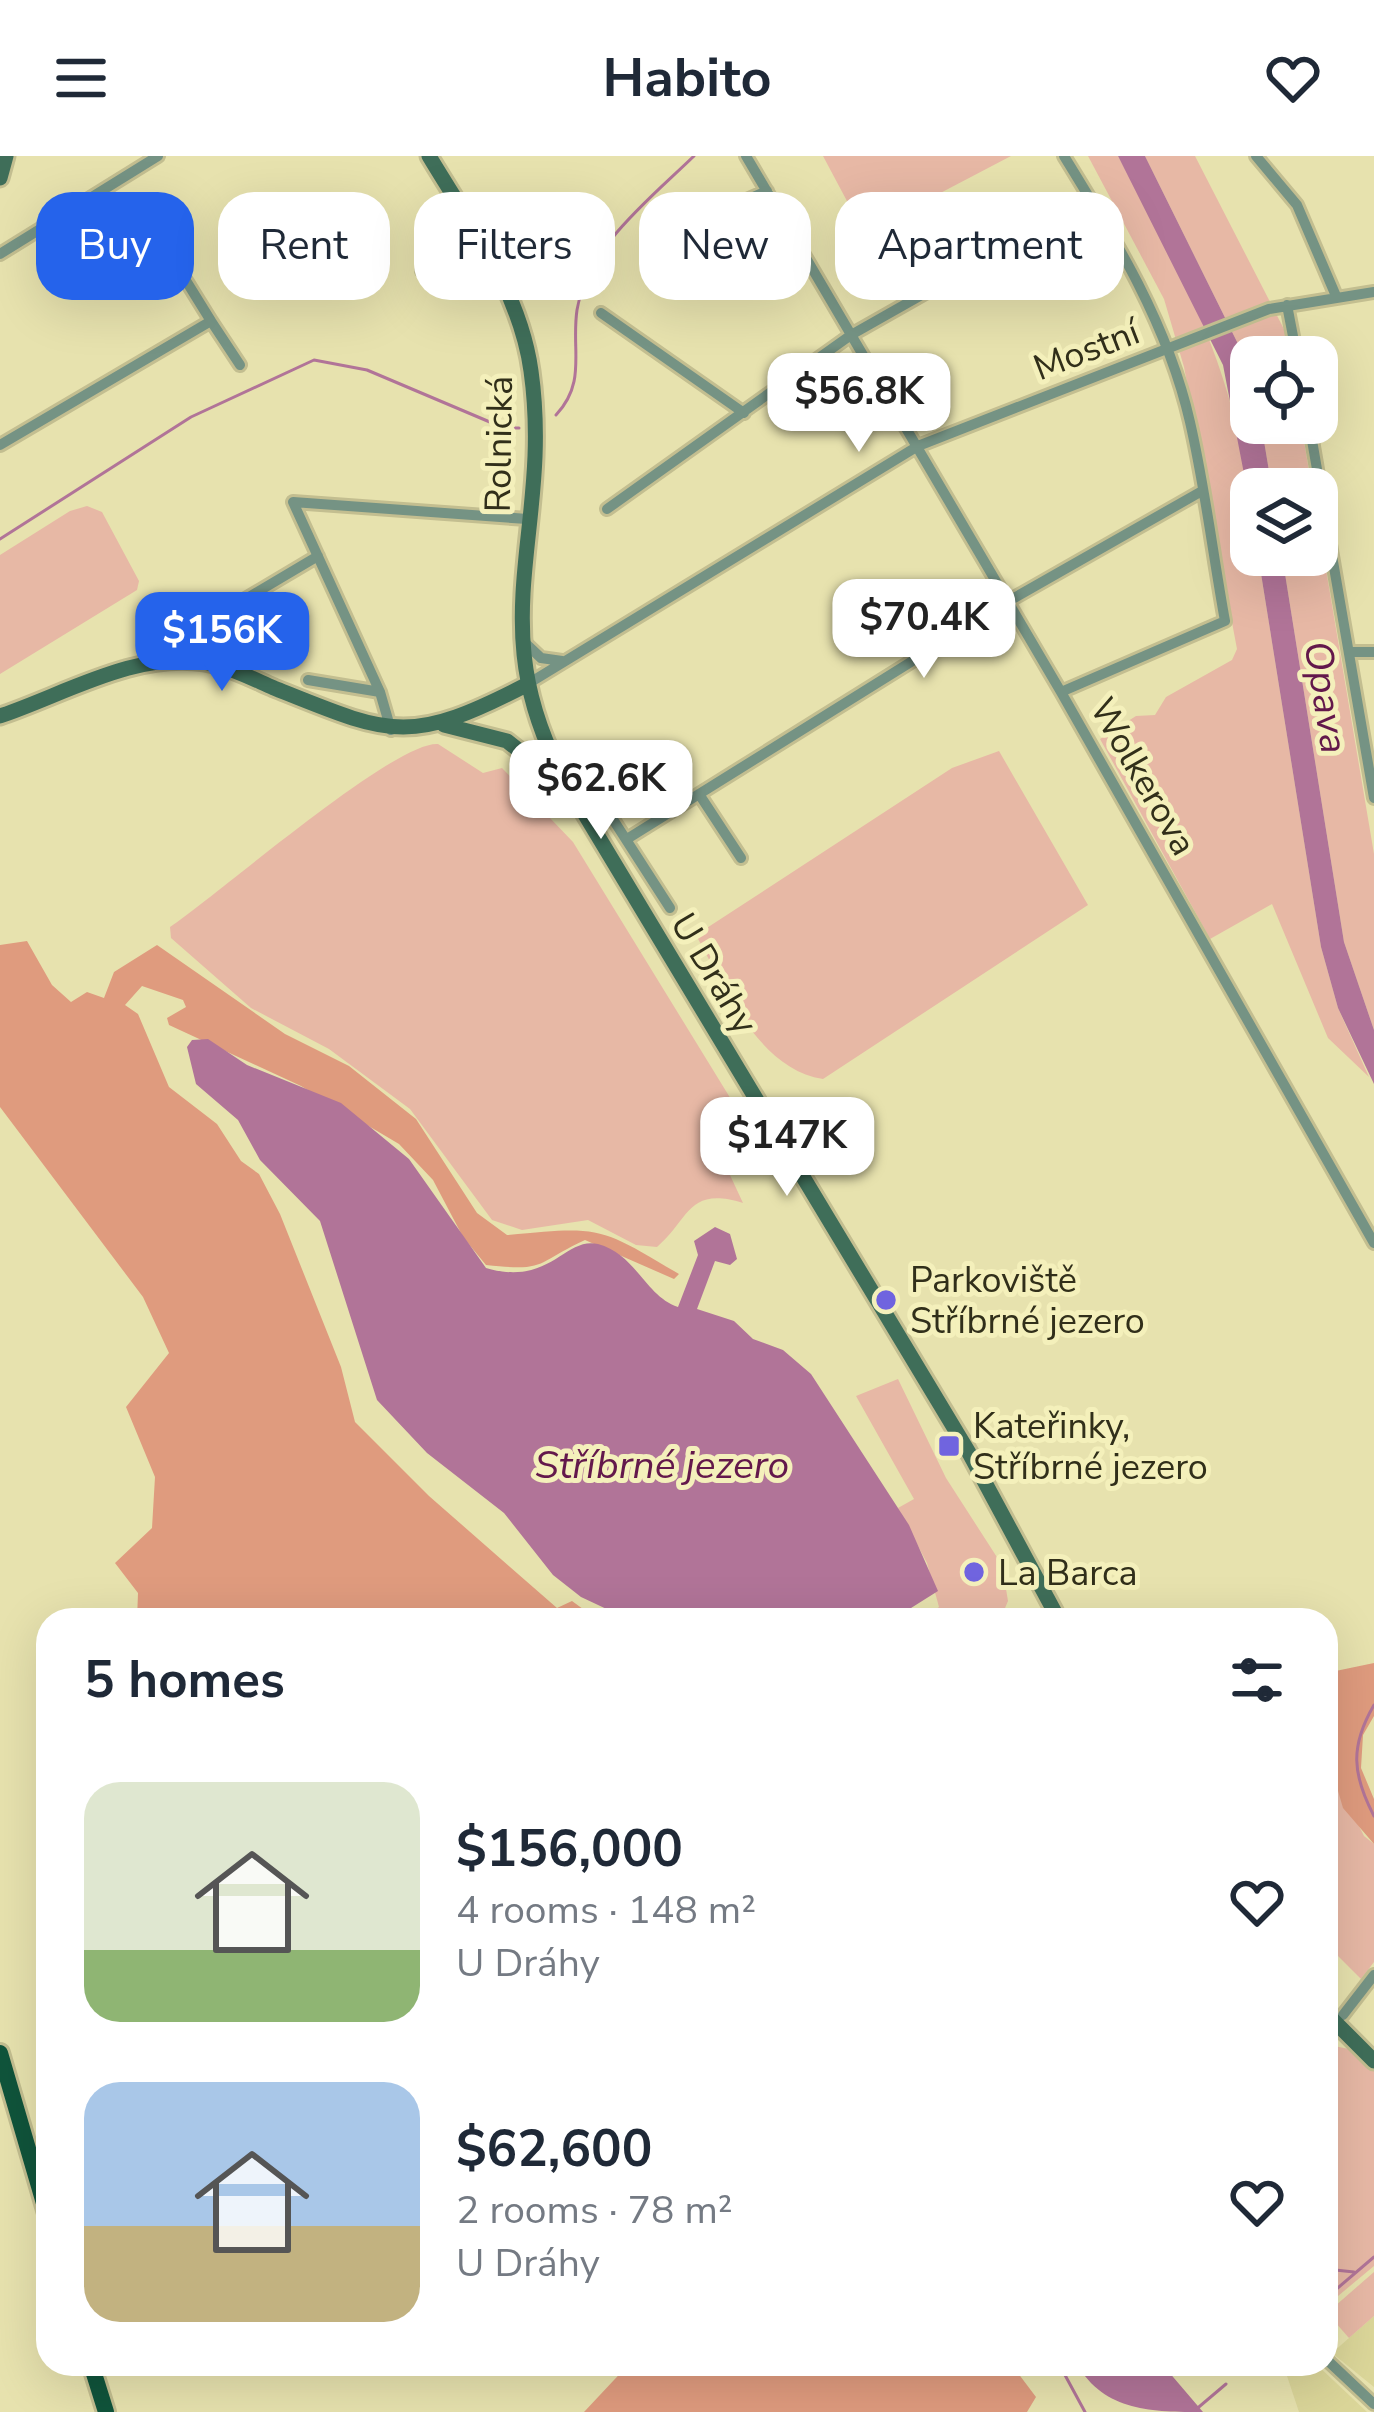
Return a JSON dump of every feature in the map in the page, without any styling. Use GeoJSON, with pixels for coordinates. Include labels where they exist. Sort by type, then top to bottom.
{"type":"FeatureCollection","features":[{"type":"Feature","properties":{"kind":"main road"},"geometry":{"type":"LineString","coordinates":[[0,2053],[36,2175]]}},
{"type":"Feature","properties":{"kind":"main road"},"geometry":{"type":"LineString","coordinates":[[96,2376],[106,2412]]}},
{"type":"Feature","properties":{"kind":"street"},"geometry":{"type":"LineString","coordinates":[[0,178],[6,156]]}},
{"type":"Feature","properties":{"kind":"street"},"geometry":{"type":"LineString","coordinates":[[0,254],[158,156]]}},
{"type":"Feature","properties":{"kind":"street","name":"Rolnická"},"geometry":{"type":"LineString","coordinates":[[429,156],[450,192]]}},
{"type":"Feature","properties":{"kind":"street","name":"Wolkerova"},"geometry":{"type":"LineString","coordinates":[[746,156],[918,446],[1374,1243]]}},
{"type":"Feature","properties":{"kind":"street"},"geometry":{"type":"LineString","coordinates":[[1064,156],[1087,192]]}},
{"type":"Feature","properties":{"kind":"street"},"geometry":{"type":"LineString","coordinates":[[1256,156],[1297,205],[1336,296]]}},
{"type":"Feature","properties":{"kind":"street"},"geometry":{"type":"LineString","coordinates":[[1060,692],[1225,622],[1173,347],[1124,254]]}},
{"type":"Feature","properties":{"kind":"street","name":"Mostní"},"geometry":{"type":"LineString","coordinates":[[526,686],[918,446],[1269,309],[1374,292]]}},
{"type":"Feature","properties":{"kind":"street"},"geometry":{"type":"LineString","coordinates":[[194,294],[240,365]]}},
{"type":"Feature","properties":{"kind":"street","name":"Rolnická"},"geometry":{"type":"LineString","coordinates":[[511,300],[531,367],[534,427],[520,638],[526,686]]}},
{"type":"Feature","properties":{"kind":"street"},"geometry":{"type":"LineString","coordinates":[[607,509],[851,335],[913,300]]}},
{"type":"Feature","properties":{"kind":"street"},"geometry":{"type":"LineString","coordinates":[[1287,305],[1293,336]]}},
{"type":"Feature","properties":{"kind":"street"},"geometry":{"type":"LineString","coordinates":[[601,313],[744,413]]}},
{"type":"Feature","properties":{"kind":"street"},"geometry":{"type":"LineString","coordinates":[[0,445],[211,321]]}},
{"type":"Feature","properties":{"kind":"street"},"geometry":{"type":"LineString","coordinates":[[1313,444],[1374,798]]}},
{"type":"Feature","properties":{"kind":"street"},"geometry":{"type":"LineString","coordinates":[[627,839],[1007,602],[1202,491]]}},
{"type":"Feature","properties":{"kind":"street"},"geometry":{"type":"LineString","coordinates":[[391,730],[380,692],[293,502],[527,519]]}},
{"type":"Feature","properties":{"kind":"street"},"geometry":{"type":"LineString","coordinates":[[195,629],[318,556]]}},
{"type":"Feature","properties":{"kind":"street"},"geometry":{"type":"LineString","coordinates":[[520,638],[542,658],[565,662]]}},
{"type":"Feature","properties":{"kind":"street"},"geometry":{"type":"LineString","coordinates":[[1350,652],[1374,652]]}},
{"type":"Feature","properties":{"kind":"street","name":"U Dráhy"},"geometry":{"type":"LineString","coordinates":[[0,716],[126,670],[172,661],[228,669],[343,718],[391,730],[441,724],[526,686],[536,724],[572,794],[968,1451],[1053,1608]]}},
{"type":"Feature","properties":{"kind":"street"},"geometry":{"type":"LineString","coordinates":[[308,680],[380,692]]}},
{"type":"Feature","properties":{"kind":"street","name":"U Dráhy"},"geometry":{"type":"LineString","coordinates":[[441,724],[507,741],[572,794]]}},
{"type":"Feature","properties":{"kind":"street"},"geometry":{"type":"LineString","coordinates":[[569,751],[670,908]]}},
{"type":"Feature","properties":{"kind":"street"},"geometry":{"type":"LineString","coordinates":[[699,794],[741,858]]}},
{"type":"Feature","properties":{"kind":"street"},"geometry":{"type":"LineString","coordinates":[[1338,2016],[1374,1975]]}},
{"type":"Feature","properties":{"kind":"street"},"geometry":{"type":"LineString","coordinates":[[1338,2020],[1374,2061]]}},
{"type":"Feature","properties":{"kind":"street"},"geometry":{"type":"LineString","coordinates":[[1338,2370],[1374,2404]]}},
{"type":"Feature","properties":{"kind":"shaded area"},"geometry":{"type":"Polygon","coordinates":[[[823,156],[1011,156],[942,192],[842,192],[823,156]]]}},
{"type":"Feature","properties":{"kind":"shaded area"},"geometry":{"type":"Polygon","coordinates":[[[1088,156],[1118,156],[1192,300],[1228,395],[1230,444],[1240,444],[1243,468],[1230,468],[1230,576],[1261,576],[1321,947],[1338,1008],[1369,1077],[1328,1038],[1272,904],[1210,939],[1100,739],[1136,716],[1155,715],[1166,697],[1232,660],[1237,649],[1184,367],[1164,299],[1124,224],[1124,192],[1107,192],[1088,156]]]}},
{"type":"Feature","properties":{"kind":"shaded area"},"geometry":{"type":"Polygon","coordinates":[[[1145,156],[1195,156],[1286,336],[1234,336],[1145,156]]]}},
{"type":"Feature","properties":{"kind":"shaded area"},"geometry":{"type":"Polygon","coordinates":[[[1264,444],[1304,444],[1308,468],[1268,468],[1264,444]]]}},
{"type":"Feature","properties":{"kind":"shaded area"},"geometry":{"type":"Polygon","coordinates":[[[87,506],[102,512],[139,581],[137,590],[0,674],[0,555],[70,511],[87,506]]]}},
{"type":"Feature","properties":{"kind":"shaded area"},"geometry":{"type":"Polygon","coordinates":[[[1285,576],[1327,576],[1374,854],[1374,1030],[1344,942],[1285,576]]]}},
{"type":"Feature","properties":{"kind":"shaded area"},"geometry":{"type":"Polygon","coordinates":[[[438,744],[483,773],[502,768],[573,842],[764,1153],[730,1175],[743,1203],[700,1202],[657,1247],[636,1245],[588,1220],[522,1230],[492,1220],[410,1109],[329,1049],[251,1008],[171,938],[170,927],[347,792],[416,750],[438,744]]]}},
{"type":"Feature","properties":{"kind":"shaded area"},"geometry":{"type":"Polygon","coordinates":[[[999,751],[1088,905],[823,1079],[780,1059],[731,1000],[696,935],[952,768],[999,751]]]}},
{"type":"Feature","properties":{"kind":"shaded area"},"geometry":{"type":"Polygon","coordinates":[[[27,941],[52,985],[71,1002],[87,992],[104,998],[114,972],[157,945],[285,1034],[349,1066],[416,1119],[477,1213],[507,1235],[598,1233],[679,1274],[674,1279],[585,1240],[531,1266],[486,1265],[463,1237],[433,1180],[399,1144],[301,1086],[169,1025],[167,1018],[186,1007],[183,1000],[142,986],[125,1005],[138,1014],[169,1087],[217,1124],[241,1161],[259,1174],[280,1214],[341,1367],[355,1422],[429,1496],[557,1608],[137,1608],[138,1593],[115,1563],[152,1528],[155,1477],[126,1407],[169,1353],[143,1297],[0,1107],[0,945],[27,941]]]}},
{"type":"Feature","properties":{"kind":"shaded area"},"geometry":{"type":"Polygon","coordinates":[[[898,1379],[946,1478],[1002,1565],[1005,1608],[938,1608],[927,1563],[898,1508],[914,1499],[856,1396],[898,1379]]]}},
{"type":"Feature","properties":{"kind":"shaded area"},"geometry":{"type":"Polygon","coordinates":[[[1374,1663],[1374,1716],[1363,1735],[1361,1768],[1374,1799],[1374,1844],[1343,1808],[1338,1791],[1338,1670],[1374,1663]]]}},
{"type":"Feature","properties":{"kind":"shaded area"},"geometry":{"type":"Polygon","coordinates":[[[1338,1784],[1364,1836],[1374,1844],[1374,1962],[1361,1979],[1338,1956],[1338,1784]]]}},
{"type":"Feature","properties":{"kind":"shaded area"},"geometry":{"type":"Polygon","coordinates":[[[1338,2047],[1354,2050],[1374,2070],[1374,2266],[1338,2296],[1338,2047]]]}},
{"type":"Feature","properties":{"kind":"shaded area"},"geometry":{"type":"Polygon","coordinates":[[[1374,2272],[1374,2316],[1349,2338],[1338,2326],[1338,2303],[1374,2272]]]}},
{"type":"Feature","properties":{"kind":"shaded area"},"geometry":{"type":"Polygon","coordinates":[[[1374,2316],[1374,2387],[1338,2358],[1338,2348],[1374,2316]]]}},
{"type":"Feature","properties":{"kind":"shaded area"},"geometry":{"type":"Polygon","coordinates":[[[618,2376],[1020,2376],[1036,2397],[1027,2412],[584,2412],[618,2376]]]}},
{"type":"Feature","properties":{"kind":"shaded area"},"geometry":{"type":"Polygon","coordinates":[[[1287,2376],[1329,2376],[1367,2412],[1299,2412],[1287,2376]]]}},
{"type":"Feature","properties":{"kind":"water"},"geometry":{"type":"Polygon","coordinates":[[[1118,156],[1145,156],[1234,336],[1230,336],[1230,401],[1223,365],[1118,156]]]}},
{"type":"Feature","properties":{"kind":"water"},"geometry":{"type":"Polygon","coordinates":[[[1238,444],[1264,444],[1268,468],[1243,468],[1238,444]]]}},
{"type":"Feature","properties":{"kind":"water"},"geometry":{"type":"Polygon","coordinates":[[[1261,576],[1285,576],[1344,942],[1374,1030],[1374,1084],[1338,1008],[1321,947],[1261,576]]]}},
{"type":"Feature","properties":{"kind":"water","name":"Stříbrné jezero"},"geometry":{"type":"Polygon","coordinates":[[[208,1039],[247,1065],[341,1103],[409,1159],[486,1268],[526,1271],[576,1247],[598,1244],[622,1257],[657,1294],[678,1307],[698,1255],[694,1241],[715,1227],[730,1234],[737,1259],[730,1265],[715,1261],[697,1309],[734,1321],[753,1339],[783,1350],[811,1374],[909,1525],[938,1591],[911,1608],[604,1608],[581,1597],[553,1575],[504,1513],[427,1453],[377,1400],[320,1221],[260,1160],[238,1120],[196,1084],[187,1047],[192,1040],[208,1039]]]}},
{"type":"Feature","properties":{"kind":"water"},"geometry":{"type":"Polygon","coordinates":[[[1085,2376],[1172,2376],[1203,2412],[1132,2406],[1101,2392],[1085,2376]]]}},
{"type":"Feature","properties":{"kind":"waterway"},"geometry":{"type":"LineString","coordinates":[[556,415],[575,378],[577,310],[593,265],[623,225],[694,156]]}},
{"type":"Feature","properties":{"kind":"waterway"},"geometry":{"type":"LineString","coordinates":[[0,539],[191,417],[314,360],[367,370],[504,428],[519,428]]}},
{"type":"Feature","properties":{"kind":"waterway"},"geometry":{"type":"LineString","coordinates":[[1374,1705],[1361,1734],[1357,1760],[1361,1787],[1374,1816]]}},
{"type":"Feature","properties":{"kind":"waterway"},"geometry":{"type":"LineString","coordinates":[[1338,2288],[1374,2257]]}},
{"type":"Feature","properties":{"kind":"waterway"},"geometry":{"type":"LineString","coordinates":[[1338,2270],[1354,2272]]}},
{"type":"Feature","properties":{"kind":"waterway"},"geometry":{"type":"LineString","coordinates":[[1066,2376],[1085,2412]]}},
{"type":"Feature","properties":{"kind":"waterway"},"geometry":{"type":"LineString","coordinates":[[1193,2412],[1226,2384]]}},
{"type":"Feature","properties":{"kind":"place","name":"Parkoviště Stříbrné jezero"},"geometry":{"type":"Point","coordinates":[886,1300]}},
{"type":"Feature","properties":{"kind":"place","name":"Kateřinky, Stříbrné jezero"},"geometry":{"type":"Point","coordinates":[949,1446]}},
{"type":"Feature","properties":{"kind":"place","name":"La Barca"},"geometry":{"type":"Point","coordinates":[974,1572]}},
{"type":"Feature","properties":{"kind":"water label","name":"Opava"},"geometry":{"type":"Point","coordinates":[1327,697]}}]}
